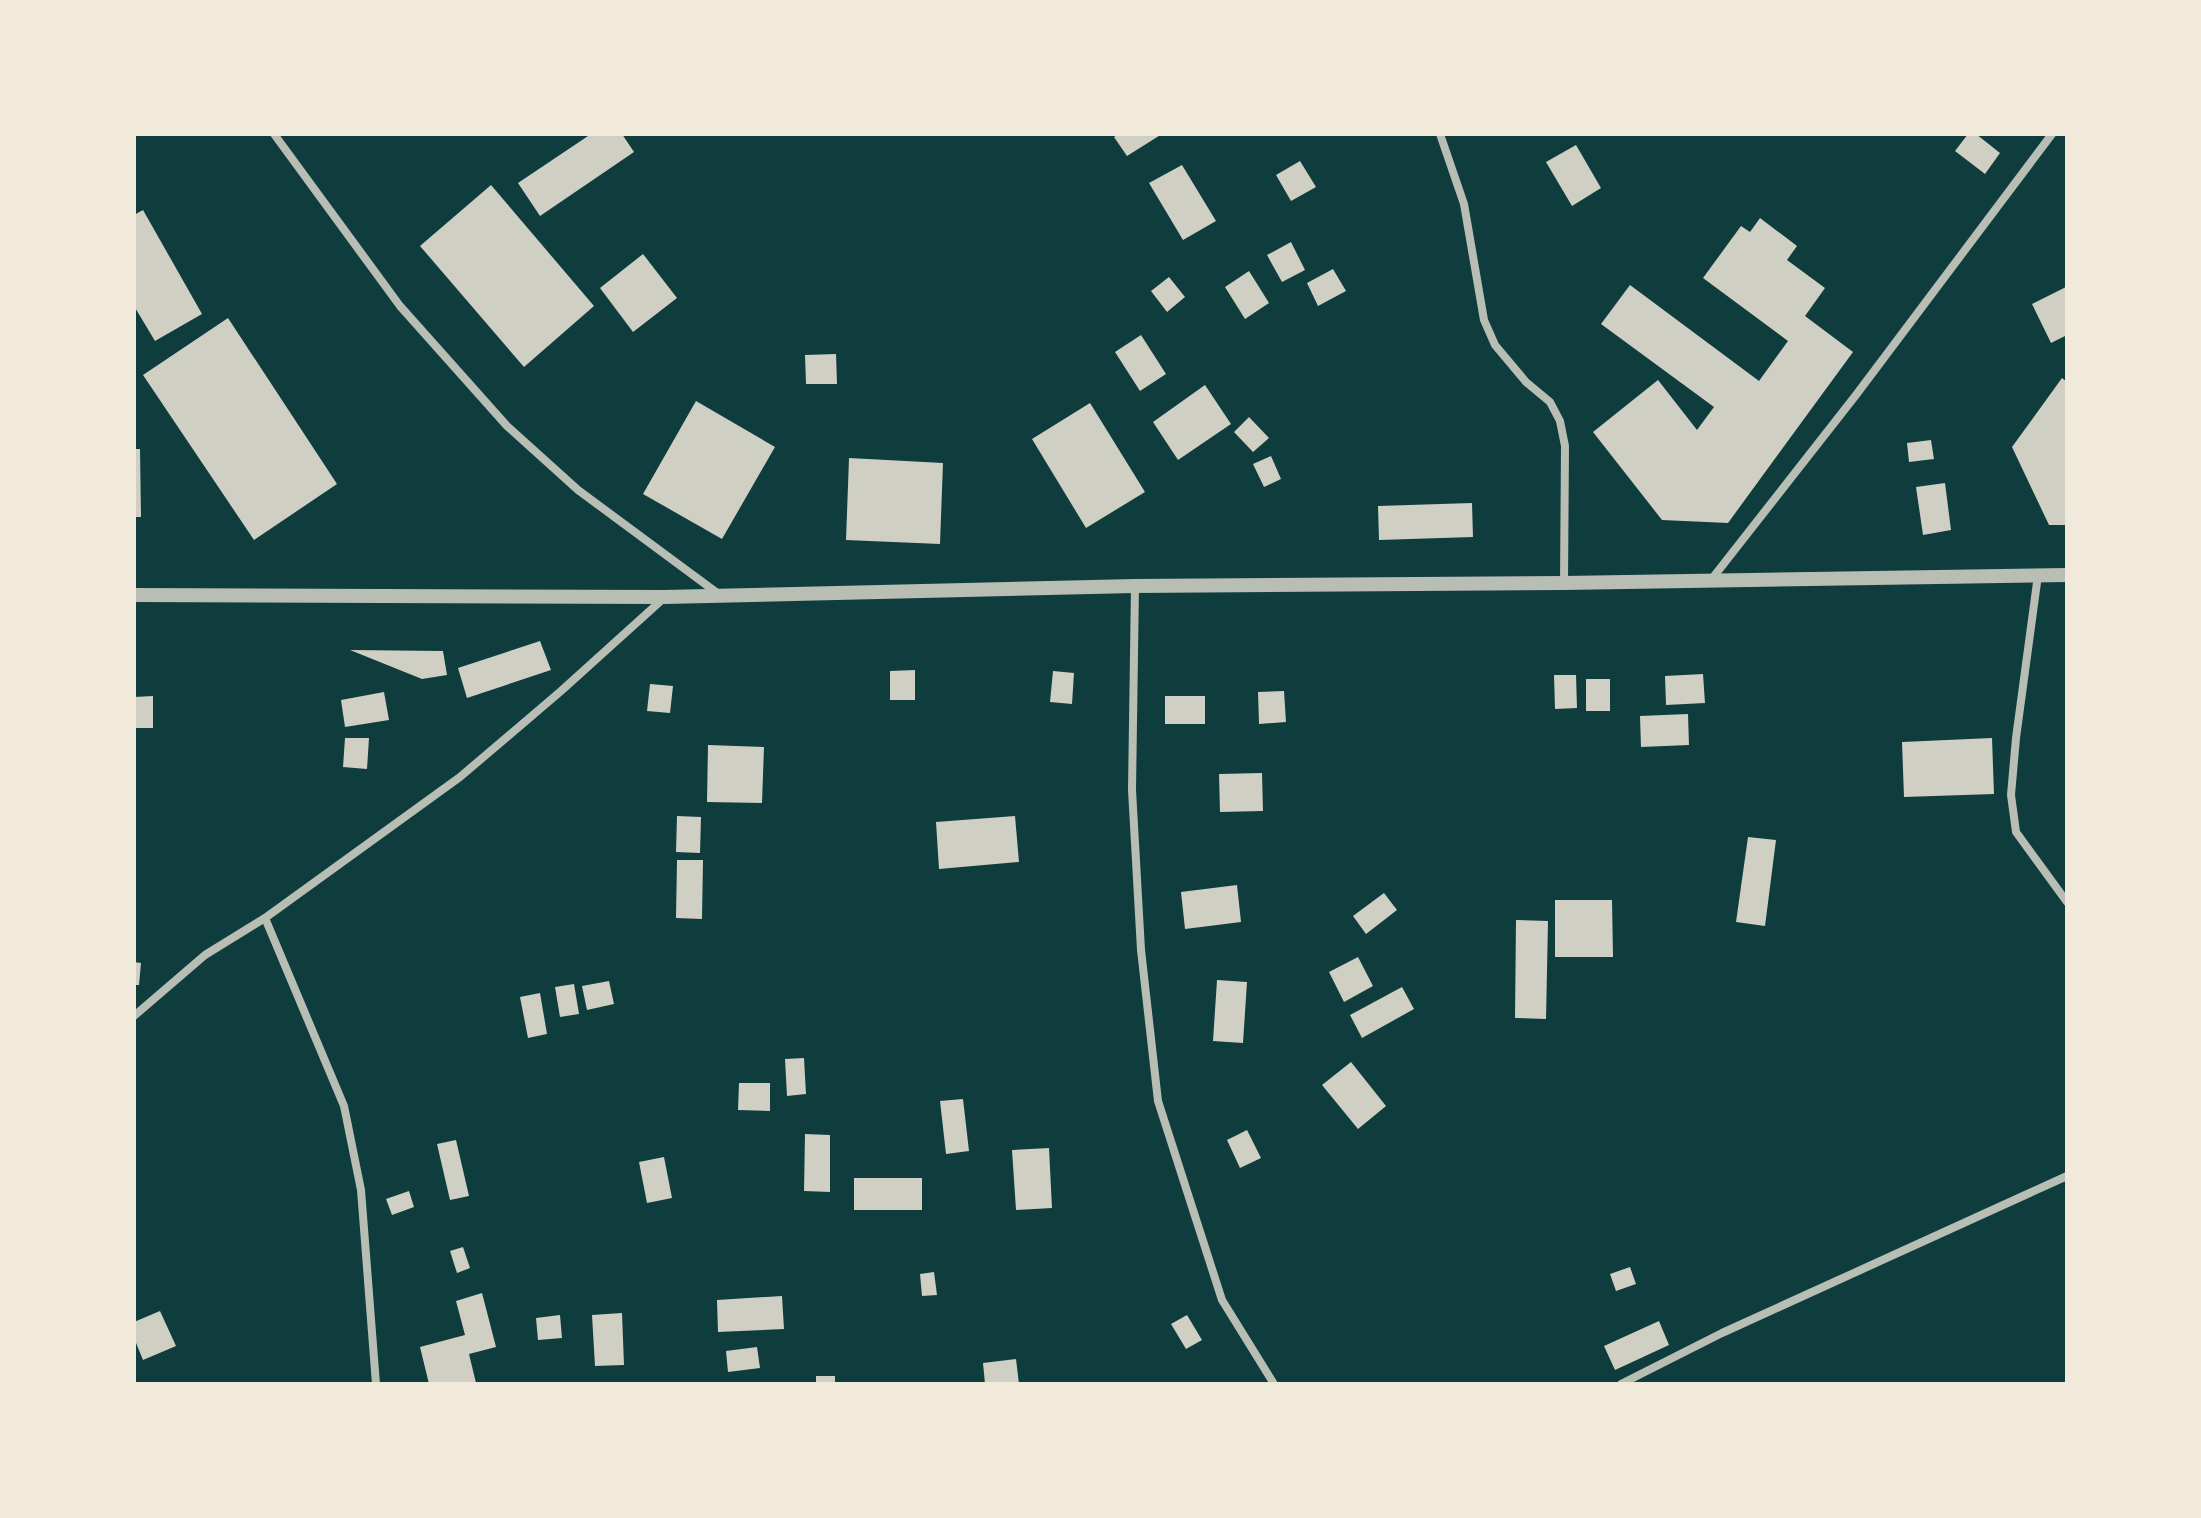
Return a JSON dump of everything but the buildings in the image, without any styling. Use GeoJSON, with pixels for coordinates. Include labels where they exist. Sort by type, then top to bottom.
{"type":"FeatureCollection","features":[{"type":"Feature","properties":{"kind":"street"},"geometry":{"type":"LineString","coordinates":[[274,134],[400,306],[507,426],[578,490],[721,596]]}},
{"type":"Feature","properties":{"kind":"street"},"geometry":{"type":"LineString","coordinates":[[1440,134],[1464,204],[1484,320],[1495,345],[1526,382],[1550,402],[1560,421],[1565,446],[1564,583]]}},
{"type":"Feature","properties":{"kind":"street"},"geometry":{"type":"LineString","coordinates":[[1711,580],[1856,395],[2052,134]]}},
{"type":"Feature","properties":{"kind":"street"},"geometry":{"type":"LineString","coordinates":[[2038,575],[2011,795],[2016,832],[2067,902]]}},
{"type":"Feature","properties":{"kind":"street"},"geometry":{"type":"LineString","coordinates":[[134,595],[664,597],[1135,586],[2067,575]]}},
{"type":"Feature","properties":{"kind":"street"},"geometry":{"type":"LineString","coordinates":[[1135,586],[1132,790],[1141,950],[1158,1101],[1222,1300],[1274,1384]]}},
{"type":"Feature","properties":{"kind":"street"},"geometry":{"type":"LineString","coordinates":[[134,1016],[205,955],[265,918],[460,777],[664,597]]}},
{"type":"Feature","properties":{"kind":"street"},"geometry":{"type":"LineString","coordinates":[[265,918],[344,1106],[361,1190],[376,1384]]}},
{"type":"Feature","properties":{"kind":"street"},"geometry":{"type":"LineString","coordinates":[[1621,1384],[1722,1333],[2067,1176]]}}]}
